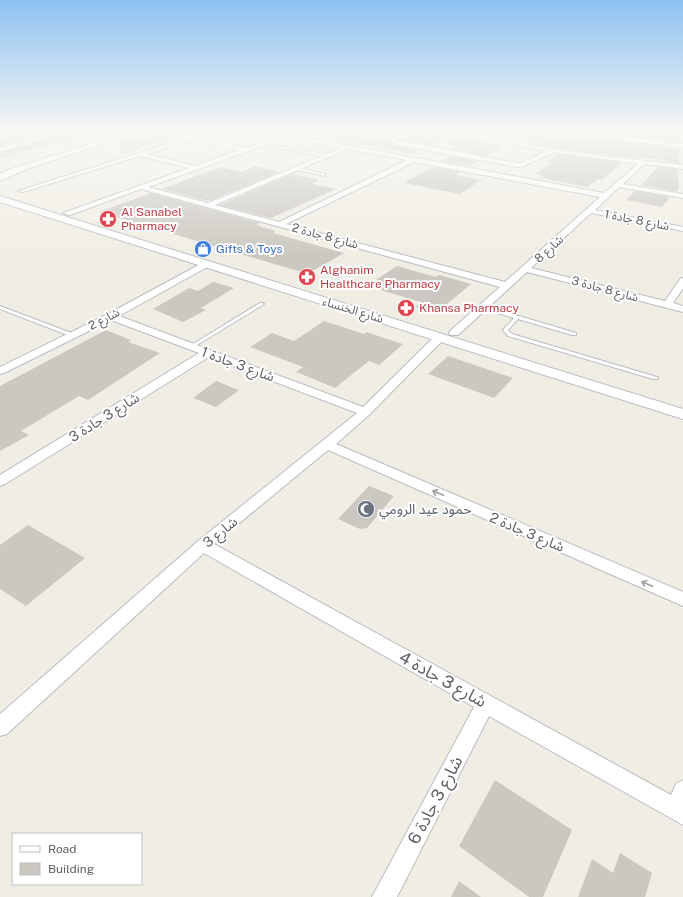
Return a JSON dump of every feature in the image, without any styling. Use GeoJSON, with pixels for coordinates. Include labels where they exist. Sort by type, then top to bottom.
{"type":"FeatureCollection","features":[{"type":"Feature","properties":{"kind":"street"},"geometry":{"type":"LineString","coordinates":[[21,191],[76,174]]}},
{"type":"Feature","properties":{"kind":"street"},"geometry":{"type":"LineString","coordinates":[[67,213],[179,174]]}},
{"type":"Feature","properties":{"kind":"street"},"geometry":{"type":"LineString","coordinates":[[209,205],[282,174]]}},
{"type":"Feature","properties":{"kind":"street"},"geometry":{"type":"LineString","coordinates":[[280,224],[384,174]]}},
{"type":"Feature","properties":{"kind":"street"},"geometry":{"type":"LineString","coordinates":[[488,174],[607,196]]}},
{"type":"Feature","properties":{"kind":"street","name":"شارع 8"},"geometry":{"type":"LineString","coordinates":[[447,335],[508,286],[630,174]]}},
{"type":"Feature","properties":{"kind":"street"},"geometry":{"type":"LineString","coordinates":[[619,184],[683,196]]}},
{"type":"Feature","properties":{"kind":"street","name":"شارع 8 جادة 2"},"geometry":{"type":"LineString","coordinates":[[141,187],[508,286]]}},
{"type":"Feature","properties":{"kind":"street","name":"شارع الخنساء"},"geometry":{"type":"LineString","coordinates":[[0,194],[67,213],[447,335],[683,414]]}},
{"type":"Feature","properties":{"kind":"street","name":"شارع الخنساء"},"geometry":{"type":"LineString","coordinates":[[0,199],[206,264],[683,404]]}},
{"type":"Feature","properties":{"kind":"street","name":"شارع 8 جادة 1"},"geometry":{"type":"LineString","coordinates":[[591,211],[683,229]]}},
{"type":"Feature","properties":{"kind":"street","name":"شارع 2"},"geometry":{"type":"LineString","coordinates":[[0,371],[111,316],[206,264]]}},
{"type":"Feature","properties":{"kind":"street","name":"شارع 8 جادة 3"},"geometry":{"type":"LineString","coordinates":[[526,269],[683,309]]}},
{"type":"Feature","properties":{"kind":"street"},"geometry":{"type":"LineString","coordinates":[[667,305],[683,281]]}},
{"type":"Feature","properties":{"kind":"street","name":"شارع 3 جادة 1"},"geometry":{"type":"LineString","coordinates":[[111,316],[365,412]]}},
{"type":"Feature","properties":{"kind":"street","name":"شارع 3"},"geometry":{"type":"LineString","coordinates":[[0,727],[203,545],[327,445],[365,412],[447,335]]}},
{"type":"Feature","properties":{"kind":"street","name":"شارع 3 جادة 3"},"geometry":{"type":"LineString","coordinates":[[0,481],[207,353]]}},
{"type":"Feature","properties":{"kind":"street","name":"شارع 3 جادة 2"},"geometry":{"type":"LineString","coordinates":[[327,445],[683,599]]}},
{"type":"Feature","properties":{"kind":"street","name":"شارع 3 جادة 4"},"geometry":{"type":"LineString","coordinates":[[203,545],[486,704],[681,805]]}},
{"type":"Feature","properties":{"kind":"street","name":"شارع 3 جادة 6"},"geometry":{"type":"LineString","coordinates":[[384,897],[486,704]]}},
{"type":"Feature","properties":{"kind":"lane"},"geometry":{"type":"LineString","coordinates":[[319,174],[324,175]]}},
{"type":"Feature","properties":{"kind":"lane"},"geometry":{"type":"LineString","coordinates":[[190,347],[262,304]]}},
{"type":"Feature","properties":{"kind":"lane"},"geometry":{"type":"LineString","coordinates":[[0,307],[72,335]]}},
{"type":"Feature","properties":{"kind":"lane"},"geometry":{"type":"LineString","coordinates":[[483,307],[574,334]]}},
{"type":"Feature","properties":{"kind":"lane"},"geometry":{"type":"LineString","coordinates":[[517,317],[505,330],[510,336],[655,378]]}},
{"type":"Feature","properties":{"kind":"building"},"geometry":{"type":"Polygon","coordinates":[[[202,174],[275,174],[208,201],[162,189],[202,174]]]}},
{"type":"Feature","properties":{"kind":"building"},"geometry":{"type":"Polygon","coordinates":[[[292,174],[319,180],[313,184],[336,189],[271,218],[220,205],[292,174]]]}},
{"type":"Feature","properties":{"kind":"building"},"geometry":{"type":"Polygon","coordinates":[[[420,174],[458,174],[456,175],[481,180],[460,194],[404,183],[420,174]]]}},
{"type":"Feature","properties":{"kind":"building"},"geometry":{"type":"Polygon","coordinates":[[[534,174],[609,174],[601,180],[598,179],[587,187],[541,178],[544,176],[534,174]]]}},
{"type":"Feature","properties":{"kind":"building"},"geometry":{"type":"Polygon","coordinates":[[[652,174],[678,174],[679,188],[676,191],[641,185],[652,174]]]}},
{"type":"Feature","properties":{"kind":"building"},"geometry":{"type":"Polygon","coordinates":[[[635,191],[670,197],[662,207],[626,200],[635,191]]]}},
{"type":"Feature","properties":{"kind":"building"},"geometry":{"type":"Polygon","coordinates":[[[151,193],[260,223],[256,225],[276,231],[273,233],[344,253],[309,273],[305,273],[99,212],[151,193]]]}},
{"type":"Feature","properties":{"kind":"building"},"geometry":{"type":"Polygon","coordinates":[[[397,266],[436,277],[439,275],[471,284],[442,308],[439,307],[433,312],[415,307],[421,302],[367,286],[397,266]]]}},
{"type":"Feature","properties":{"kind":"building"},"geometry":{"type":"Polygon","coordinates":[[[213,282],[234,288],[201,308],[206,310],[183,322],[153,309],[189,288],[198,291],[213,282]]]}},
{"type":"Feature","properties":{"kind":"building"},"geometry":{"type":"Polygon","coordinates":[[[324,321],[364,334],[366,332],[403,344],[379,365],[369,361],[335,388],[296,372],[303,367],[250,347],[272,333],[294,341],[324,321]]]}},
{"type":"Feature","properties":{"kind":"building"},"geometry":{"type":"Polygon","coordinates":[[[106,330],[131,340],[128,342],[160,353],[88,400],[79,396],[21,431],[29,435],[0,451],[0,386],[106,330]]]}},
{"type":"Feature","properties":{"kind":"building"},"geometry":{"type":"Polygon","coordinates":[[[448,356],[513,378],[494,398],[428,374],[448,356]]]}},
{"type":"Feature","properties":{"kind":"building"},"geometry":{"type":"Polygon","coordinates":[[[216,381],[239,390],[216,407],[193,398],[216,381]]]}},
{"type":"Feature","properties":{"kind":"building","name":"حمود عيد الرومي"},"geometry":{"type":"Polygon","coordinates":[[[369,486],[394,496],[367,528],[360,529],[338,519],[369,486]]]}},
{"type":"Feature","properties":{"kind":"building"},"geometry":{"type":"Polygon","coordinates":[[[28,525],[85,558],[26,606],[0,589],[0,545],[28,525]]]}},
{"type":"Feature","properties":{"kind":"building"},"geometry":{"type":"Polygon","coordinates":[[[495,780],[572,830],[543,897],[529,897],[459,846],[495,780]]]}},
{"type":"Feature","properties":{"kind":"building"},"geometry":{"type":"Polygon","coordinates":[[[620,853],[652,873],[645,897],[578,897],[592,859],[613,873],[620,853]]]}},
{"type":"Feature","properties":{"kind":"building"},"geometry":{"type":"Polygon","coordinates":[[[459,881],[481,897],[451,897],[459,881]]]}},
{"type":"Feature","properties":{"kind":"place","name":"Al Sanabel Pharmacy"},"geometry":{"type":"Point","coordinates":[108,219]}},
{"type":"Feature","properties":{"kind":"place","name":"Gifts & Toys"},"geometry":{"type":"Point","coordinates":[203,249]}},
{"type":"Feature","properties":{"kind":"place","name":"Alghanim Healthcare Pharmacy"},"geometry":{"type":"Point","coordinates":[307,277]}},
{"type":"Feature","properties":{"kind":"place","name":"Khansa Pharmacy"},"geometry":{"type":"Point","coordinates":[406,308]}},
{"type":"Feature","properties":{"kind":"place","name":"حمود عيد الرومي"},"geometry":{"type":"Point","coordinates":[366,509]}}]}
